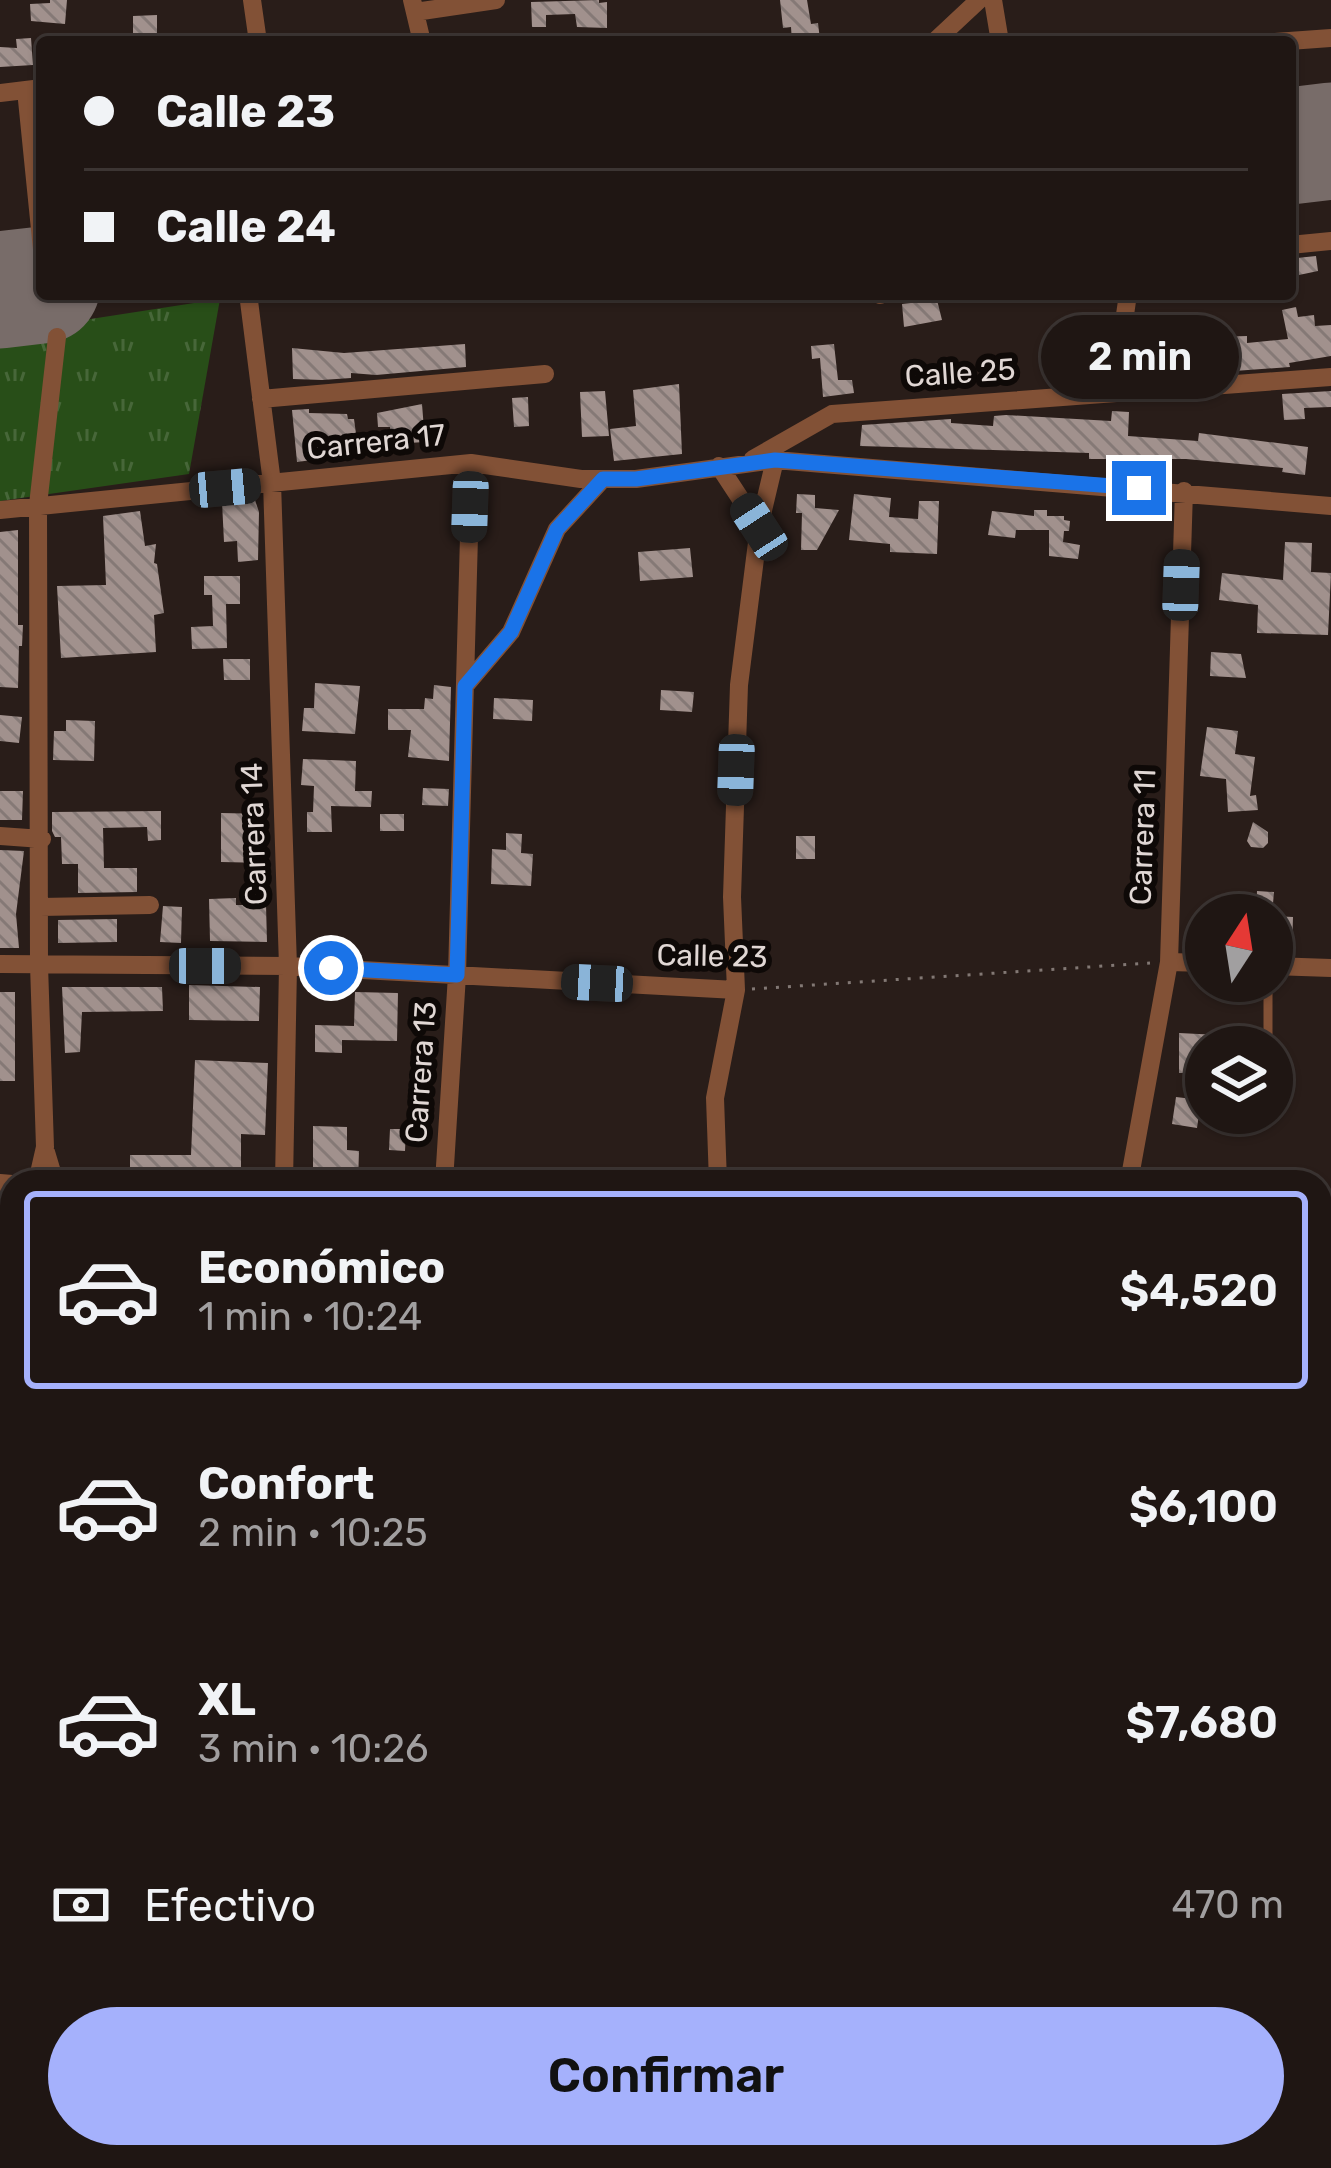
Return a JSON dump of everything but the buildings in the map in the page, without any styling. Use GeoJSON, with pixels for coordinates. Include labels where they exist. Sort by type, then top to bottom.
{"type":"FeatureCollection","features":[{"type":"Feature","properties":{"kind":"street"},"geometry":{"type":"LineString","coordinates":[[252,0],[257,36]]}},
{"type":"Feature","properties":{"kind":"street"},"geometry":{"type":"LineString","coordinates":[[421,36],[414,6],[496,0]]}},
{"type":"Feature","properties":{"kind":"street"},"geometry":{"type":"LineString","coordinates":[[940,36],[979,0]]}},
{"type":"Feature","properties":{"kind":"street"},"geometry":{"type":"LineString","coordinates":[[993,0],[999,36]]}},
{"type":"Feature","properties":{"kind":"street"},"geometry":{"type":"LineString","coordinates":[[1296,40],[1331,38]]}},
{"type":"Feature","properties":{"kind":"street"},"geometry":{"type":"LineString","coordinates":[[0,94],[34,89],[36,129]]}},
{"type":"Feature","properties":{"kind":"street"},"geometry":{"type":"LineString","coordinates":[[1296,244],[1331,241]]}},
{"type":"Feature","properties":{"kind":"street"},"geometry":{"type":"LineString","coordinates":[[1114,392],[1127,300]]}},
{"type":"Feature","properties":{"kind":"street","name":"Carrera 14"},"geometry":{"type":"LineString","coordinates":[[249,301],[272,483],[288,966],[284,1170]]}},
{"type":"Feature","properties":{"kind":"street"},"geometry":{"type":"LineString","coordinates":[[39,1170],[44,1147],[38,505],[57,337]]}},
{"type":"Feature","properties":{"kind":"street"},"geometry":{"type":"LineString","coordinates":[[261,399],[545,374]]}},
{"type":"Feature","properties":{"kind":"street","name":"Calle 25"},"geometry":{"type":"LineString","coordinates":[[749,462],[832,414],[1331,377]]}},
{"type":"Feature","properties":{"kind":"street"},"geometry":{"type":"LineString","coordinates":[[718,1170],[715,1098],[736,990],[732,897],[739,685],[759,527],[775,460]]}},
{"type":"Feature","properties":{"kind":"street","name":"Carrera 17"},"geometry":{"type":"LineString","coordinates":[[0,510],[471,463],[581,479],[636,479],[775,460],[1331,506]]}},
{"type":"Feature","properties":{"kind":"street","name":"Carrera 13"},"geometry":{"type":"LineString","coordinates":[[445,1170],[457,975],[471,463]]}},
{"type":"Feature","properties":{"kind":"street"},"geometry":{"type":"LineString","coordinates":[[719,466],[759,527]]}},
{"type":"Feature","properties":{"kind":"street"},"geometry":{"type":"LineString","coordinates":[[465,686],[511,632],[557,529],[603,479]]}},
{"type":"Feature","properties":{"kind":"street","name":"Carrera 11"},"geometry":{"type":"LineString","coordinates":[[1131,1170],[1169,962],[1184,491]]}},
{"type":"Feature","properties":{"kind":"street"},"geometry":{"type":"LineString","coordinates":[[0,836],[42,839]]}},
{"type":"Feature","properties":{"kind":"street"},"geometry":{"type":"LineString","coordinates":[[40,907],[151,905]]}},
{"type":"Feature","properties":{"kind":"street"},"geometry":{"type":"LineString","coordinates":[[1169,962],[1185,962]]}},
{"type":"Feature","properties":{"kind":"street","name":"Calle 23"},"geometry":{"type":"LineString","coordinates":[[0,964],[288,966],[736,990]]}},
{"type":"Feature","properties":{"kind":"street"},"geometry":{"type":"LineString","coordinates":[[1293,967],[1331,968]]}},
{"type":"Feature","properties":{"kind":"street"},"geometry":{"type":"LineString","coordinates":[[44,1147],[51,1170]]}},
{"type":"Feature","properties":{"kind":"path","name":"Calle 23"},"geometry":{"type":"LineString","coordinates":[[736,990],[1169,962]]}},
{"type":"Feature","properties":{"kind":"green space"},"geometry":{"type":"Polygon","coordinates":[[[220,300],[189,474],[0,501],[0,333],[220,300]]]}},
{"type":"Feature","properties":{"kind":"runway"},"geometry":{"type":"LineString","coordinates":[[1296,145],[1331,141]]}},
{"type":"Feature","properties":{"kind":"runway"},"geometry":{"type":"LineString","coordinates":[[0,290],[36,286]]}},
{"type":"Feature","properties":{"kind":"route"},"geometry":{"type":"LineString","coordinates":[[331,968],[457,975],[465,686],[511,632],[557,529],[603,479],[636,479],[775,460],[1139,488]]}}]}
